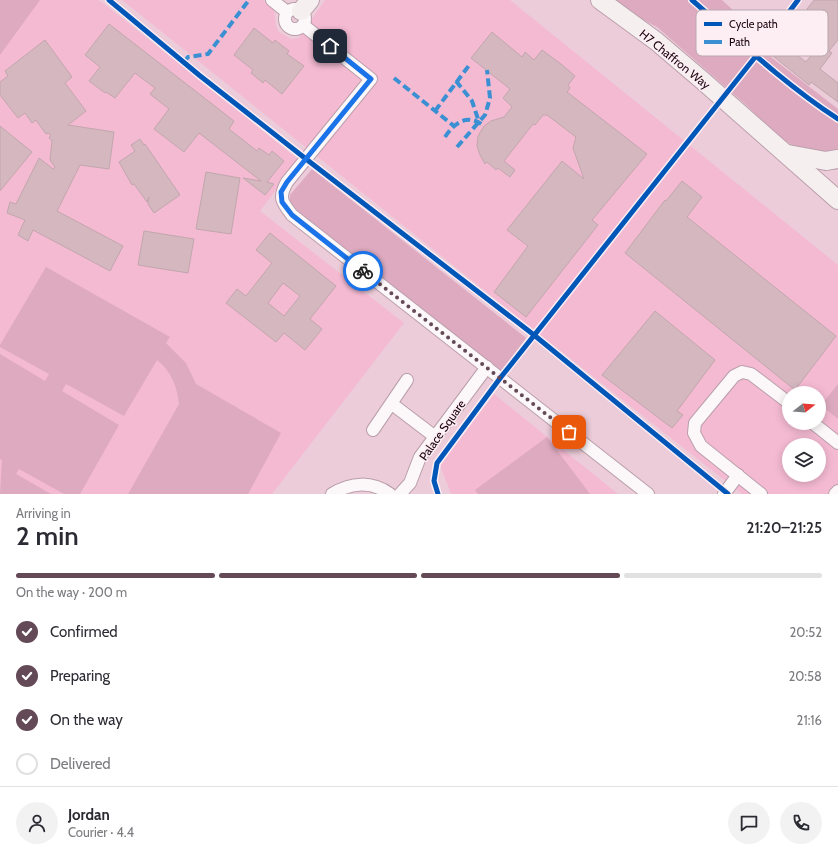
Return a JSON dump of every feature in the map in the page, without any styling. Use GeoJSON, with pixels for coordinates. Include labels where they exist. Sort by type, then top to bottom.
{"type":"FeatureCollection","features":[{"type":"Feature","properties":{"kind":"street"},"geometry":{"type":"LineString","coordinates":[[272,0],[301,12],[371,79],[287,182],[281,192],[282,202],[292,215],[375,282],[501,377],[648,494]]}},
{"type":"Feature","properties":{"kind":"street","name":"H7 Chaffron Way"},"geometry":{"type":"LineString","coordinates":[[600,0],[656,41],[788,154],[835,191]]}},
{"type":"Feature","properties":{"kind":"street"},"geometry":{"type":"LineString","coordinates":[[788,154],[826,161],[838,159]]}},
{"type":"Feature","properties":{"kind":"street","name":"Palace Square"},"geometry":{"type":"LineString","coordinates":[[400,494],[410,483],[420,457],[434,436],[487,367]]}},
{"type":"Feature","properties":{"kind":"street"},"geometry":{"type":"LineString","coordinates":[[761,494],[701,446],[694,433],[695,423],[734,376],[742,372],[751,374],[782,398]]}},
{"type":"Feature","properties":{"kind":"street"},"geometry":{"type":"LineString","coordinates":[[373,430],[407,380]]}},
{"type":"Feature","properties":{"kind":"street"},"geometry":{"type":"LineString","coordinates":[[392,404],[434,436]]}},
{"type":"Feature","properties":{"kind":"street"},"geometry":{"type":"LineString","coordinates":[[822,430],[838,443]]}},
{"type":"Feature","properties":{"kind":"street"},"geometry":{"type":"LineString","coordinates":[[724,494],[738,475]]}},
{"type":"Feature","properties":{"kind":"street"},"geometry":{"type":"LineString","coordinates":[[332,494],[340,489],[361,483],[383,488],[390,494]]}},
{"type":"Feature","properties":{"kind":"street"},"geometry":{"type":"LineString","coordinates":[[835,494],[838,491]]}},
{"type":"Feature","properties":{"kind":"shaded area"},"geometry":{"type":"Polygon","coordinates":[[[0,0],[98,0],[103,3],[299,160],[260,211],[404,323],[272,494],[0,494],[0,0]]]}},
{"type":"Feature","properties":{"kind":"shaded area"},"geometry":{"type":"Polygon","coordinates":[[[0,0],[40,0],[0,55],[0,0]]]}},
{"type":"Feature","properties":{"kind":"shaded area"},"geometry":{"type":"Polygon","coordinates":[[[122,0],[263,0],[274,9],[276,26],[279,32],[291,39],[299,38],[325,0],[510,0],[838,265],[838,494],[742,494],[524,322],[122,0]]]}},
{"type":"Feature","properties":{"kind":"shaded area"},"geometry":{"type":"Polygon","coordinates":[[[613,0],[722,0],[733,10],[696,10],[696,56],[772,56],[838,109],[838,156],[801,150],[780,138],[745,104],[657,27],[630,13],[613,0]]]}},
{"type":"Feature","properties":{"kind":"shaded area"},"geometry":{"type":"Polygon","coordinates":[[[312,169],[526,338],[501,373],[306,220],[290,204],[290,195],[312,169]]]}},
{"type":"Feature","properties":{"kind":"shaded area"},"geometry":{"type":"Polygon","coordinates":[[[46,267],[170,337],[166,343],[186,363],[196,384],[281,433],[248,494],[128,494],[179,404],[177,391],[170,374],[157,360],[124,416],[66,384],[62,391],[119,425],[80,494],[64,494],[19,469],[16,474],[51,494],[0,494],[2,460],[0,459],[0,354],[45,381],[49,374],[0,347],[0,345],[46,267]]]}},
{"type":"Feature","properties":{"kind":"shaded area"},"geometry":{"type":"Polygon","coordinates":[[[838,384],[838,419],[826,409],[826,399],[838,384]]]}},
{"type":"Feature","properties":{"kind":"shaded area"},"geometry":{"type":"Polygon","coordinates":[[[494,394],[618,494],[451,494],[440,465],[494,394]]]}},
{"type":"Feature","properties":{"kind":"shaded area"},"geometry":{"type":"Polygon","coordinates":[[[547,437],[590,494],[478,494],[475,490],[547,437]]]}},
{"type":"Feature","properties":{"kind":"building"},"geometry":{"type":"Polygon","coordinates":[[[814,0],[838,0],[838,40],[829,51],[832,53],[820,69],[838,83],[838,102],[811,82],[809,85],[773,56],[798,56],[806,62],[811,56],[828,56],[828,10],[807,9],[814,0]]]}},
{"type":"Feature","properties":{"kind":"building"},"geometry":{"type":"Polygon","coordinates":[[[109,24],[234,121],[229,129],[257,151],[259,148],[269,155],[272,151],[284,161],[267,182],[274,184],[265,195],[243,178],[261,181],[199,133],[184,152],[154,129],[169,109],[150,94],[155,88],[135,73],[115,98],[106,92],[105,93],[89,81],[100,67],[85,55],[109,24]]]}},
{"type":"Feature","properties":{"kind":"building"},"geometry":{"type":"Polygon","coordinates":[[[254,28],[273,43],[275,40],[289,51],[287,54],[304,66],[282,94],[265,80],[263,83],[251,73],[253,70],[234,55],[254,28]]]}},
{"type":"Feature","properties":{"kind":"building"},"geometry":{"type":"Polygon","coordinates":[[[492,32],[522,57],[525,52],[534,60],[542,50],[561,64],[575,76],[568,85],[570,88],[567,92],[647,154],[592,220],[598,225],[526,317],[494,292],[528,246],[507,230],[562,161],[584,179],[573,148],[576,137],[547,115],[543,115],[535,125],[533,124],[504,161],[515,170],[510,177],[498,168],[496,170],[487,162],[485,164],[477,146],[478,136],[484,126],[491,121],[504,117],[512,107],[503,98],[510,89],[471,58],[492,32]]]}},
{"type":"Feature","properties":{"kind":"building"},"geometry":{"type":"Polygon","coordinates":[[[45,40],[72,77],[65,83],[86,111],[68,125],[114,132],[109,169],[80,165],[57,211],[123,246],[110,271],[33,230],[28,241],[18,235],[25,220],[7,213],[10,202],[16,204],[39,158],[53,169],[55,167],[50,160],[52,141],[49,138],[51,135],[48,133],[46,134],[36,120],[32,123],[25,113],[18,118],[0,95],[0,82],[8,76],[5,71],[45,40]]]}},
{"type":"Feature","properties":{"kind":"building"},"geometry":{"type":"Polygon","coordinates":[[[0,126],[32,152],[0,191],[0,126]]]}},
{"type":"Feature","properties":{"kind":"building"},"geometry":{"type":"Polygon","coordinates":[[[140,139],[180,195],[154,213],[148,204],[149,197],[147,202],[134,184],[132,185],[119,162],[135,151],[131,145],[140,139]]]}},
{"type":"Feature","properties":{"kind":"building"},"geometry":{"type":"Polygon","coordinates":[[[206,172],[240,178],[231,234],[196,229],[206,172]]]}},
{"type":"Feature","properties":{"kind":"building"},"geometry":{"type":"Polygon","coordinates":[[[682,181],[702,197],[687,217],[836,336],[798,386],[790,386],[625,253],[665,200],[666,201],[682,181]]]}},
{"type":"Feature","properties":{"kind":"building"},"geometry":{"type":"Polygon","coordinates":[[[144,231],[194,239],[188,273],[138,265],[144,231]]]}},
{"type":"Feature","properties":{"kind":"building"},"geometry":{"type":"Polygon","coordinates":[[[270,233],[336,286],[310,319],[322,329],[305,350],[284,333],[276,342],[226,303],[237,289],[246,296],[272,263],[256,250],[270,233]],[[283,283],[268,303],[284,316],[300,296],[283,283]]]}},
{"type":"Feature","properties":{"kind":"building"},"geometry":{"type":"Polygon","coordinates":[[[655,311],[715,360],[677,411],[683,415],[672,428],[602,375],[655,311]]]}},
{"type":"Feature","properties":{"kind":"marked path"},"geometry":{"type":"LineString","coordinates":[[184,62],[188,57],[208,54],[249,0]]}},
{"type":"Feature","properties":{"kind":"marked path"},"geometry":{"type":"LineString","coordinates":[[435,111],[470,64]]}},
{"type":"Feature","properties":{"kind":"marked path"},"geometry":{"type":"LineString","coordinates":[[457,147],[485,115],[490,98],[487,70]]}},
{"type":"Feature","properties":{"kind":"marked path"},"geometry":{"type":"LineString","coordinates":[[394,78],[454,126]]}},
{"type":"Feature","properties":{"kind":"marked path"},"geometry":{"type":"LineString","coordinates":[[456,81],[472,101],[479,122]]}},
{"type":"Feature","properties":{"kind":"marked path"},"geometry":{"type":"LineString","coordinates":[[445,137],[453,127],[462,121],[473,120],[484,126]]}},
{"type":"Feature","properties":{"kind":"cycle path"},"geometry":{"type":"LineString","coordinates":[[109,0],[199,75],[534,335],[728,494]]}},
{"type":"Feature","properties":{"kind":"cycle path"},"geometry":{"type":"LineString","coordinates":[[692,0],[703,10]]}},
{"type":"Feature","properties":{"kind":"cycle path"},"geometry":{"type":"LineString","coordinates":[[790,10],[798,0]]}},
{"type":"Feature","properties":{"kind":"cycle path"},"geometry":{"type":"LineString","coordinates":[[756,56],[800,92],[838,119]]}},
{"type":"Feature","properties":{"kind":"cycle path"},"geometry":{"type":"LineString","coordinates":[[438,494],[434,481],[437,463],[501,377],[756,56]]}},
{"type":"Feature","properties":{"kind":"way so far"},"geometry":{"type":"LineString","coordinates":[[363,271],[375,282],[501,377],[569,432]]}},
{"type":"Feature","properties":{"kind":"route"},"geometry":{"type":"LineString","coordinates":[[330,46],[371,79],[346,112],[287,182],[281,192],[282,202],[292,215],[316,232],[363,271]]}}]}
